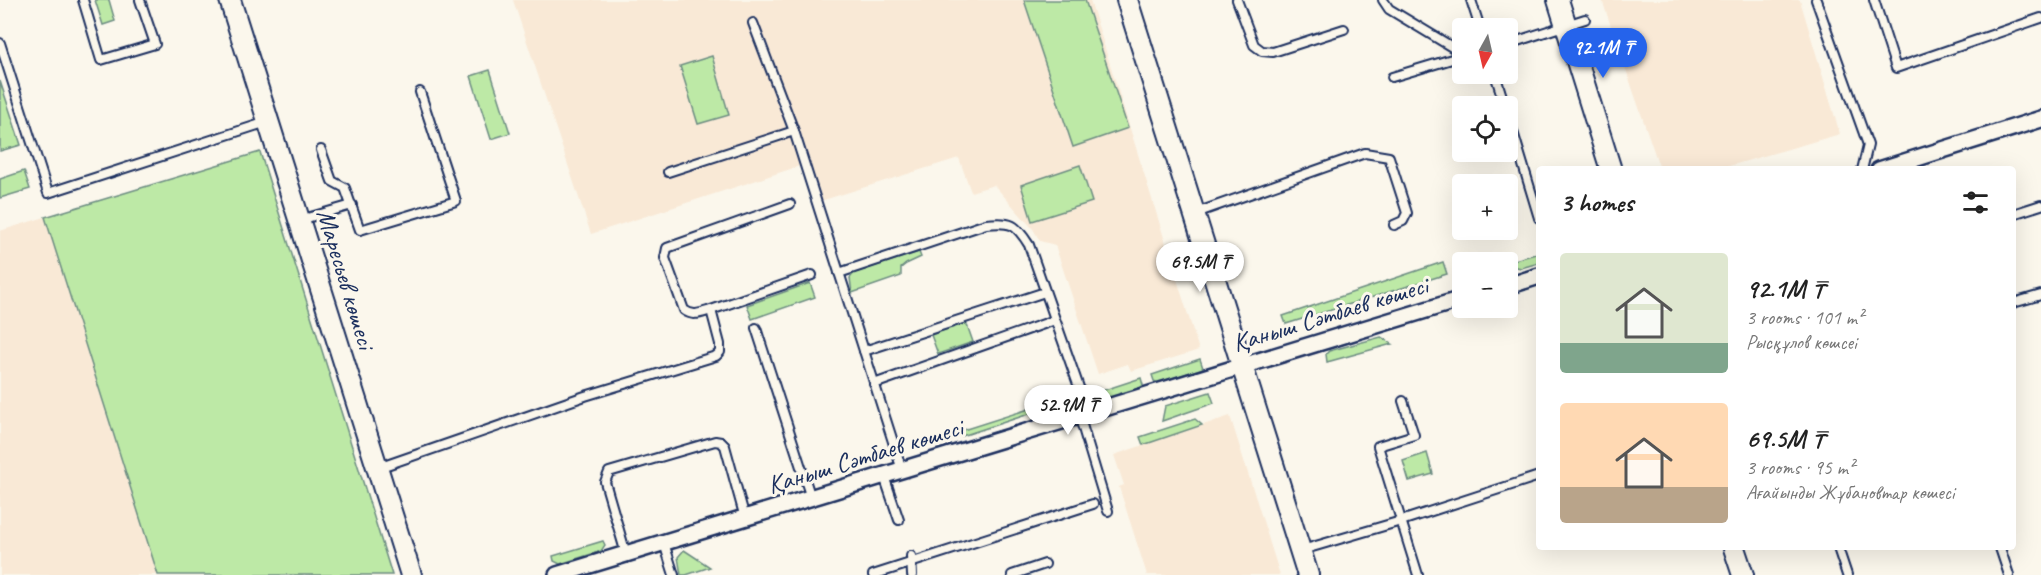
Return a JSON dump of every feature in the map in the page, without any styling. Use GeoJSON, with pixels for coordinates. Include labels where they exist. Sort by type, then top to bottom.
{"type":"FeatureCollection","features":[{"type":"Feature","properties":{"kind":"street","name":"Маресьев көшесі"},"geometry":{"type":"LineString","coordinates":[[230,0],[411,575]]}},
{"type":"Feature","properties":{"kind":"street"},"geometry":{"type":"LineString","coordinates":[[1127,0],[1308,575]]}},
{"type":"Feature","properties":{"kind":"street"},"geometry":{"type":"LineString","coordinates":[[1558,0],[1610,166]]}},
{"type":"Feature","properties":{"kind":"street"},"geometry":{"type":"LineString","coordinates":[[1909,165],[2041,119]]}},
{"type":"Feature","properties":{"kind":"street"},"geometry":{"type":"LineString","coordinates":[[1518,283],[1536,277]]}},
{"type":"Feature","properties":{"kind":"street","name":"Қаныш Сәтбаев көшесі"},"geometry":{"type":"LineString","coordinates":[[562,574],[1452,302]]}},
{"type":"Feature","properties":{"kind":"street"},"geometry":{"type":"LineString","coordinates":[[1735,550],[1743,575]]}},
{"type":"Feature","properties":{"kind":"lane"},"geometry":{"type":"LineString","coordinates":[[82,0],[101,60],[155,44],[140,0]]}},
{"type":"Feature","properties":{"kind":"lane"},"geometry":{"type":"LineString","coordinates":[[1238,0],[1254,45],[1262,51],[1273,51],[1344,29]]}},
{"type":"Feature","properties":{"kind":"lane"},"geometry":{"type":"LineString","coordinates":[[1383,0],[1389,9],[1452,48]]}},
{"type":"Feature","properties":{"kind":"lane"},"geometry":{"type":"LineString","coordinates":[[1471,0],[1477,18]]}},
{"type":"Feature","properties":{"kind":"lane"},"geometry":{"type":"LineString","coordinates":[[1816,0],[1868,145],[1863,166]]}},
{"type":"Feature","properties":{"kind":"lane"},"geometry":{"type":"LineString","coordinates":[[1874,0],[1896,68],[2041,18]]}},
{"type":"Feature","properties":{"kind":"lane"},"geometry":{"type":"LineString","coordinates":[[1518,41],[1586,19]]}},
{"type":"Feature","properties":{"kind":"lane"},"geometry":{"type":"LineString","coordinates":[[753,23],[794,131],[902,470]]}},
{"type":"Feature","properties":{"kind":"lane"},"geometry":{"type":"LineString","coordinates":[[0,43],[48,193],[268,122]]}},
{"type":"Feature","properties":{"kind":"lane"},"geometry":{"type":"LineString","coordinates":[[1392,77],[1452,57]]}},
{"type":"Feature","properties":{"kind":"lane"},"geometry":{"type":"LineString","coordinates":[[321,150],[332,181],[345,188],[360,230],[456,201],[420,92]]}},
{"type":"Feature","properties":{"kind":"lane"},"geometry":{"type":"LineString","coordinates":[[668,172],[794,131]]}},
{"type":"Feature","properties":{"kind":"lane"},"geometry":{"type":"LineString","coordinates":[[1518,149],[1536,208]]}},
{"type":"Feature","properties":{"kind":"lane"},"geometry":{"type":"LineString","coordinates":[[1194,214],[1365,153],[1376,153],[1389,157],[1407,213],[1403,221],[1394,225]]}},
{"type":"Feature","properties":{"kind":"lane"},"geometry":{"type":"LineString","coordinates":[[790,204],[667,248],[665,258],[684,310],[689,314],[711,310],[812,274]]}},
{"type":"Feature","properties":{"kind":"lane"},"geometry":{"type":"LineString","coordinates":[[299,220],[352,205]]}},
{"type":"Feature","properties":{"kind":"lane"},"geometry":{"type":"LineString","coordinates":[[2016,213],[2041,205]]}},
{"type":"Feature","properties":{"kind":"lane"},"geometry":{"type":"LineString","coordinates":[[839,273],[986,224],[1005,222],[1019,229],[1029,245],[1055,320],[1083,414],[1108,511]]}},
{"type":"Feature","properties":{"kind":"lane"},"geometry":{"type":"LineString","coordinates":[[864,351],[1045,292]]}},
{"type":"Feature","properties":{"kind":"lane"},"geometry":{"type":"LineString","coordinates":[[2016,302],[2041,295]]}},
{"type":"Feature","properties":{"kind":"lane"},"geometry":{"type":"LineString","coordinates":[[377,468],[585,396],[716,356],[720,352],[720,344],[711,310]]}},
{"type":"Feature","properties":{"kind":"lane"},"geometry":{"type":"LineString","coordinates":[[874,384],[1055,320]]}},
{"type":"Feature","properties":{"kind":"lane"},"geometry":{"type":"LineString","coordinates":[[756,328],[811,498]]}},
{"type":"Feature","properties":{"kind":"lane"},"geometry":{"type":"LineString","coordinates":[[1403,401],[1414,435],[1378,446],[1418,575]]}},
{"type":"Feature","properties":{"kind":"lane"},"geometry":{"type":"LineString","coordinates":[[626,554],[605,482],[609,472],[715,441],[721,442],[725,446],[745,518]]}},
{"type":"Feature","properties":{"kind":"lane"},"geometry":{"type":"LineString","coordinates":[[884,476],[899,520]]}},
{"type":"Feature","properties":{"kind":"lane"},"geometry":{"type":"LineString","coordinates":[[1300,550],[1536,478]]}},
{"type":"Feature","properties":{"kind":"lane"},"geometry":{"type":"LineString","coordinates":[[873,575],[912,559],[1093,504]]}},
{"type":"Feature","properties":{"kind":"lane"},"geometry":{"type":"LineString","coordinates":[[664,543],[674,575]]}},
{"type":"Feature","properties":{"kind":"lane"},"geometry":{"type":"LineString","coordinates":[[1839,550],[1847,575]]}},
{"type":"Feature","properties":{"kind":"lane"},"geometry":{"type":"LineString","coordinates":[[2001,550],[2009,575]]}},
{"type":"Feature","properties":{"kind":"lane"},"geometry":{"type":"LineString","coordinates":[[912,559],[912,575]]}},
{"type":"Feature","properties":{"kind":"lane"},"geometry":{"type":"LineString","coordinates":[[1012,575],[1045,564]]}},
{"type":"Feature","properties":{"kind":"shaded area"},"geometry":{"type":"Polygon","coordinates":[[[513,0],[1090,0],[1199,350],[1131,371],[1128,364],[1098,374],[1055,245],[1040,241],[1033,229],[994,185],[971,192],[959,158],[814,203],[803,165],[591,234],[513,0]]]}},
{"type":"Feature","properties":{"kind":"shaded area"},"geometry":{"type":"Polygon","coordinates":[[[1602,0],[1800,0],[1840,134],[1729,166],[1659,166],[1602,0]]]}},
{"type":"Feature","properties":{"kind":"shaded area"},"geometry":{"type":"Polygon","coordinates":[[[45,217],[158,575],[0,575],[0,231],[45,217]]]}},
{"type":"Feature","properties":{"kind":"shaded area"},"geometry":{"type":"Polygon","coordinates":[[[1230,416],[1280,575],[1147,575],[1119,487],[1124,485],[1114,455],[1230,416]]]}},
{"type":"Feature","properties":{"kind":"green space"},"geometry":{"type":"Polygon","coordinates":[[[95,0],[109,0],[115,21],[103,25],[95,0]]]}},
{"type":"Feature","properties":{"kind":"green space"},"geometry":{"type":"Polygon","coordinates":[[[1024,0],[1085,0],[1128,128],[1073,147],[1024,0]]]}},
{"type":"Feature","properties":{"kind":"green space"},"geometry":{"type":"Polygon","coordinates":[[[712,56],[729,115],[698,124],[680,66],[712,56]]]}},
{"type":"Feature","properties":{"kind":"green space"},"geometry":{"type":"Polygon","coordinates":[[[490,70],[510,133],[491,139],[471,76],[490,70]]]}},
{"type":"Feature","properties":{"kind":"green space"},"geometry":{"type":"Polygon","coordinates":[[[0,81],[21,145],[0,151],[0,81]]]}},
{"type":"Feature","properties":{"kind":"green space"},"geometry":{"type":"Polygon","coordinates":[[[260,152],[392,575],[158,575],[45,217],[260,152]]]}},
{"type":"Feature","properties":{"kind":"green space"},"geometry":{"type":"Polygon","coordinates":[[[1080,165],[1092,202],[1032,221],[1021,185],[1080,165]]]}},
{"type":"Feature","properties":{"kind":"green space"},"geometry":{"type":"Polygon","coordinates":[[[24,171],[30,189],[0,198],[0,179],[24,171]]]}},
{"type":"Feature","properties":{"kind":"green space"},"geometry":{"type":"Polygon","coordinates":[[[919,252],[921,257],[901,268],[901,276],[852,293],[850,278],[854,273],[919,252]]]}},
{"type":"Feature","properties":{"kind":"green space"},"geometry":{"type":"Polygon","coordinates":[[[1536,254],[1536,264],[1518,267],[1518,259],[1536,254]]]}},
{"type":"Feature","properties":{"kind":"green space"},"geometry":{"type":"Polygon","coordinates":[[[1443,262],[1447,274],[1286,324],[1283,316],[1443,262]]]}},
{"type":"Feature","properties":{"kind":"green space"},"geometry":{"type":"Polygon","coordinates":[[[810,283],[815,297],[752,319],[747,305],[810,283]]]}},
{"type":"Feature","properties":{"kind":"green space"},"geometry":{"type":"Polygon","coordinates":[[[966,322],[973,342],[938,354],[931,335],[966,322]]]}},
{"type":"Feature","properties":{"kind":"green space"},"geometry":{"type":"Polygon","coordinates":[[[1381,337],[1392,344],[1327,362],[1326,354],[1329,351],[1381,337]]]}},
{"type":"Feature","properties":{"kind":"green space"},"geometry":{"type":"Polygon","coordinates":[[[1200,359],[1203,368],[1158,383],[1154,381],[1152,375],[1200,359]]]}},
{"type":"Feature","properties":{"kind":"green space"},"geometry":{"type":"Polygon","coordinates":[[[1141,378],[1143,385],[1139,390],[1095,403],[1090,401],[1089,395],[1141,378]]]}},
{"type":"Feature","properties":{"kind":"green space"},"geometry":{"type":"Polygon","coordinates":[[[1210,392],[1214,403],[1162,421],[1165,406],[1210,392]]]}},
{"type":"Feature","properties":{"kind":"green space"},"geometry":{"type":"Polygon","coordinates":[[[1076,394],[1078,398],[962,436],[960,431],[1076,394]]]}},
{"type":"Feature","properties":{"kind":"green space"},"geometry":{"type":"Polygon","coordinates":[[[1195,419],[1202,425],[1143,445],[1140,437],[1195,419]]]}},
{"type":"Feature","properties":{"kind":"green space"},"geometry":{"type":"Polygon","coordinates":[[[1427,453],[1433,474],[1409,481],[1403,461],[1427,453]]]}},
{"type":"Feature","properties":{"kind":"green space"},"geometry":{"type":"Polygon","coordinates":[[[603,541],[605,545],[601,551],[560,564],[554,561],[553,556],[603,541]]]}},
{"type":"Feature","properties":{"kind":"green space"},"geometry":{"type":"Polygon","coordinates":[[[684,550],[710,567],[681,575],[678,557],[684,550]]]}}]}
